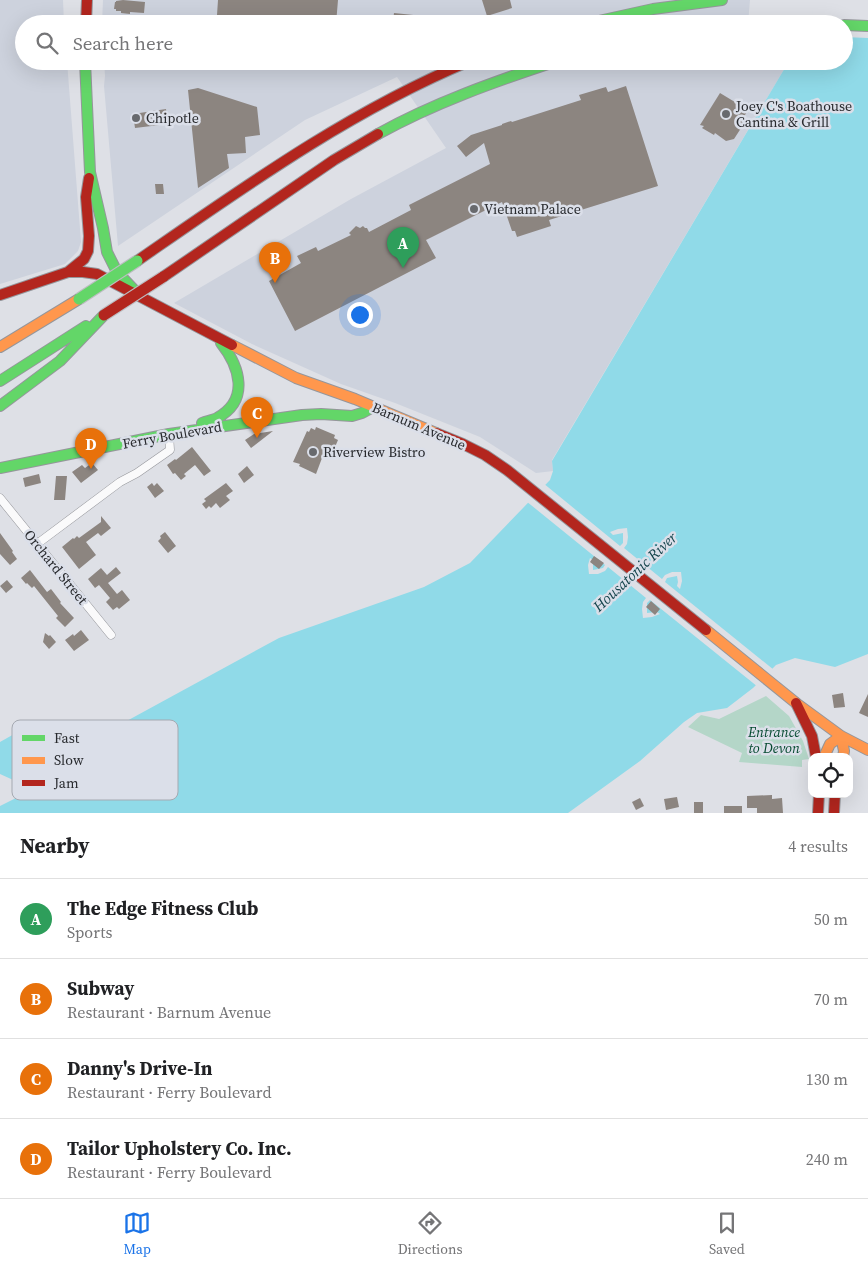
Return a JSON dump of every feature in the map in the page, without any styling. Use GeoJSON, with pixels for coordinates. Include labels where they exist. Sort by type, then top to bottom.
{"type":"FeatureCollection","features":[{"type":"Feature","properties":{"kind":"main road"},"geometry":{"type":"LineString","coordinates":[[86,15],[87,0]]}},
{"type":"Feature","properties":{"kind":"main road"},"geometry":{"type":"LineString","coordinates":[[626,15],[653,9],[722,0]]}},
{"type":"Feature","properties":{"kind":"main road"},"geometry":{"type":"LineString","coordinates":[[853,25],[868,26]]}},
{"type":"Feature","properties":{"kind":"main road"},"geometry":{"type":"LineString","coordinates":[[86,70],[90,172],[107,252],[117,272],[141,297]]}},
{"type":"Feature","properties":{"kind":"main road"},"geometry":{"type":"LineString","coordinates":[[3,345],[79,299],[320,138],[405,90],[450,70]]}},
{"type":"Feature","properties":{"kind":"main road"},"geometry":{"type":"LineString","coordinates":[[0,381],[163,277],[337,158],[417,114],[476,89],[531,70]]}},
{"type":"Feature","properties":{"kind":"main road"},"geometry":{"type":"LineString","coordinates":[[68,272],[86,257],[88,249],[86,197],[90,172]]}},
{"type":"Feature","properties":{"kind":"main road","name":"Barnum Avenue"},"geometry":{"type":"LineString","coordinates":[[0,295],[68,272],[98,274],[296,378],[373,407],[479,452],[516,477],[796,703],[841,736],[868,750]]}},
{"type":"Feature","properties":{"kind":"main road"},"geometry":{"type":"LineString","coordinates":[[0,406],[60,361],[104,315]]}},
{"type":"Feature","properties":{"kind":"main road"},"geometry":{"type":"LineString","coordinates":[[187,431],[224,413],[231,406],[238,393],[239,379],[236,366],[230,354],[217,338]]}},
{"type":"Feature","properties":{"kind":"main road","name":"Ferry Boulevard"},"geometry":{"type":"LineString","coordinates":[[0,468],[187,431],[302,415],[352,416],[373,407]]}},
{"type":"Feature","properties":{"kind":"main road"},"geometry":{"type":"LineString","coordinates":[[796,703],[812,736],[815,753]]}},
{"type":"Feature","properties":{"kind":"main road"},"geometry":{"type":"LineString","coordinates":[[826,753],[830,744],[841,736],[844,753]]}},
{"type":"Feature","properties":{"kind":"main road"},"geometry":{"type":"LineString","coordinates":[[818,813],[819,798]]}},
{"type":"Feature","properties":{"kind":"main road"},"geometry":{"type":"LineString","coordinates":[[834,813],[835,798]]}},
{"type":"Feature","properties":{"kind":"street"},"geometry":{"type":"LineString","coordinates":[[37,544],[120,482],[137,473],[170,450],[169,434]]}},
{"type":"Feature","properties":{"kind":"street","name":"Orchard Street"},"geometry":{"type":"LineString","coordinates":[[0,498],[111,635]]}},
{"type":"Feature","properties":{"kind":"shaded area"},"geometry":{"type":"Polygon","coordinates":[[[0,0],[63,0],[64,15],[15,15],[15,70],[68,70],[81,242],[78,251],[65,264],[0,284],[0,0]]]}},
{"type":"Feature","properties":{"kind":"shaded area"},"geometry":{"type":"Polygon","coordinates":[[[103,0],[750,0],[749,15],[102,15],[103,0]]]}},
{"type":"Feature","properties":{"kind":"shaded area"},"geometry":{"type":"Polygon","coordinates":[[[105,70],[784,70],[552,460],[553,471],[536,473],[480,437],[341,384],[252,344],[174,303],[351,199],[446,148],[397,77],[305,120],[118,246],[104,86],[105,70]]]}},
{"type":"Feature","properties":{"kind":"green space","name":"Entrance to Devon"},"geometry":{"type":"Polygon","coordinates":[[[766,696],[789,716],[803,741],[808,759],[802,760],[802,767],[739,762],[742,753],[688,727],[701,715],[719,719],[766,696]]]}},
{"type":"Feature","properties":{"kind":"water","name":"Housatonic River"},"geometry":{"type":"Polygon","coordinates":[[[868,0],[868,654],[835,667],[795,658],[776,665],[753,688],[727,708],[697,713],[684,722],[640,761],[568,813],[0,813],[0,806],[12,800],[178,800],[178,720],[129,720],[279,638],[424,587],[470,563],[550,480],[553,471],[552,461],[784,70],[853,70],[853,15],[868,0]]]}},
{"type":"Feature","properties":{"kind":"water"},"geometry":{"type":"Polygon","coordinates":[[[12,735],[12,779],[0,774],[0,742],[12,735]]]}},
{"type":"Feature","properties":{"kind":"pier"},"geometry":{"type":"Polygon","coordinates":[[[816,0],[868,0],[868,38],[853,37],[853,15],[812,15],[816,0]]]}},
{"type":"Feature","properties":{"kind":"pier"},"geometry":{"type":"Polygon","coordinates":[[[543,483],[620,546],[623,543],[623,533],[613,535],[610,532],[627,528],[627,544],[624,548],[662,579],[665,575],[672,572],[681,572],[682,581],[680,589],[677,586],[677,576],[667,578],[665,582],[774,670],[758,687],[650,600],[647,603],[647,613],[657,612],[660,614],[643,618],[643,602],[646,598],[608,567],[605,571],[598,574],[589,574],[588,565],[590,558],[593,560],[593,570],[603,568],[605,565],[526,501],[543,483]]]}},
{"type":"Feature","properties":{"kind":"building"},"geometry":{"type":"Polygon","coordinates":[[[123,0],[145,2],[144,13],[130,12],[130,14],[116,11],[114,9],[115,2],[123,0]]]}},
{"type":"Feature","properties":{"kind":"building"},"geometry":{"type":"Polygon","coordinates":[[[218,0],[338,0],[337,15],[217,15],[218,0]]]}},
{"type":"Feature","properties":{"kind":"building"},"geometry":{"type":"Polygon","coordinates":[[[482,0],[510,0],[512,8],[487,15],[482,0]]]}},
{"type":"Feature","properties":{"kind":"building"},"geometry":{"type":"Polygon","coordinates":[[[394,13],[413,15],[394,15],[394,13]]]}},
{"type":"Feature","properties":{"kind":"building"},"geometry":{"type":"Polygon","coordinates":[[[626,86],[658,186],[549,220],[551,226],[517,237],[515,231],[512,231],[502,202],[426,240],[436,258],[295,331],[269,281],[301,263],[297,256],[316,247],[318,251],[351,235],[349,233],[356,226],[360,228],[363,226],[369,232],[411,210],[409,205],[490,164],[484,143],[466,157],[457,146],[471,135],[581,100],[579,95],[606,87],[608,92],[626,86]]]}},
{"type":"Feature","properties":{"kind":"building"},"geometry":{"type":"Polygon","coordinates":[[[198,88],[257,107],[260,135],[245,137],[246,153],[227,154],[229,168],[198,188],[188,90],[198,88]]]}},
{"type":"Feature","properties":{"kind":"building","name":"Joey C's Boathouse Cantina & Grill"},"geometry":{"type":"Polygon","coordinates":[[[720,93],[748,110],[742,120],[745,122],[734,139],[726,141],[715,133],[714,135],[702,128],[704,126],[700,125],[720,93]]]}},
{"type":"Feature","properties":{"kind":"building"},"geometry":{"type":"Polygon","coordinates":[[[166,109],[168,124],[135,128],[133,114],[166,109]]]}},
{"type":"Feature","properties":{"kind":"building"},"geometry":{"type":"Polygon","coordinates":[[[155,184],[163,184],[164,194],[156,194],[155,184]]]}},
{"type":"Feature","properties":{"kind":"building","name":"Riverview Bistro"},"geometry":{"type":"Polygon","coordinates":[[[316,427],[335,435],[334,438],[338,440],[335,447],[332,446],[326,459],[322,458],[316,474],[293,462],[307,431],[309,432],[311,428],[315,430],[316,427]]]}},
{"type":"Feature","properties":{"kind":"building"},"geometry":{"type":"Polygon","coordinates":[[[273,431],[251,448],[245,440],[254,434],[273,431]]]}},
{"type":"Feature","properties":{"kind":"building"},"geometry":{"type":"Polygon","coordinates":[[[192,447],[211,471],[204,476],[195,465],[184,474],[186,476],[181,480],[175,473],[173,474],[167,465],[192,447]]]}},
{"type":"Feature","properties":{"kind":"building"},"geometry":{"type":"Polygon","coordinates":[[[92,463],[98,470],[81,483],[72,472],[82,465],[85,468],[92,463]]]}},
{"type":"Feature","properties":{"kind":"building"},"geometry":{"type":"Polygon","coordinates":[[[247,466],[254,475],[244,483],[238,474],[247,466]]]}},
{"type":"Feature","properties":{"kind":"building"},"geometry":{"type":"Polygon","coordinates":[[[39,474],[41,483],[25,487],[23,478],[39,474]]]}},
{"type":"Feature","properties":{"kind":"building"},"geometry":{"type":"Polygon","coordinates":[[[56,476],[67,476],[65,500],[54,500],[56,476]]]}},
{"type":"Feature","properties":{"kind":"building"},"geometry":{"type":"Polygon","coordinates":[[[152,483],[154,486],[157,483],[164,491],[155,498],[147,487],[152,483]]]}},
{"type":"Feature","properties":{"kind":"building"},"geometry":{"type":"Polygon","coordinates":[[[226,483],[233,491],[226,496],[230,500],[220,508],[216,503],[211,508],[209,506],[206,509],[202,504],[206,501],[204,499],[226,483]]]}},
{"type":"Feature","properties":{"kind":"building"},"geometry":{"type":"Polygon","coordinates":[[[101,516],[111,528],[101,536],[98,533],[86,542],[96,555],[79,569],[62,547],[73,538],[77,536],[79,538],[101,522],[101,516]]]}},
{"type":"Feature","properties":{"kind":"building"},"geometry":{"type":"Polygon","coordinates":[[[165,532],[176,546],[168,553],[158,541],[165,532]]]}},
{"type":"Feature","properties":{"kind":"building"},"geometry":{"type":"Polygon","coordinates":[[[0,533],[17,559],[10,565],[0,554],[0,533]]]}},
{"type":"Feature","properties":{"kind":"building"},"geometry":{"type":"Polygon","coordinates":[[[594,556],[604,563],[599,569],[590,562],[594,556]]]}},
{"type":"Feature","properties":{"kind":"building"},"geometry":{"type":"Polygon","coordinates":[[[116,567],[121,573],[108,583],[117,594],[122,590],[130,600],[119,609],[117,607],[113,610],[106,602],[110,598],[99,585],[95,588],[88,579],[101,568],[107,575],[116,567]]]}},
{"type":"Feature","properties":{"kind":"building"},"geometry":{"type":"Polygon","coordinates":[[[30,570],[47,592],[51,589],[60,603],[74,618],[65,627],[56,618],[58,616],[34,586],[32,588],[21,578],[30,570]]]}},
{"type":"Feature","properties":{"kind":"building"},"geometry":{"type":"Polygon","coordinates":[[[7,580],[13,587],[6,593],[0,586],[7,580]]]}},
{"type":"Feature","properties":{"kind":"building"},"geometry":{"type":"Polygon","coordinates":[[[651,601],[660,609],[655,615],[646,607],[651,601]]]}},
{"type":"Feature","properties":{"kind":"building"},"geometry":{"type":"Polygon","coordinates":[[[81,630],[89,640],[74,651],[65,640],[81,630]]]}},
{"type":"Feature","properties":{"kind":"building"},"geometry":{"type":"Polygon","coordinates":[[[45,633],[50,635],[56,642],[49,649],[43,642],[45,633]]]}},
{"type":"Feature","properties":{"kind":"building"},"geometry":{"type":"Polygon","coordinates":[[[843,693],[845,707],[834,708],[832,695],[843,693]]]}},
{"type":"Feature","properties":{"kind":"building"},"geometry":{"type":"Polygon","coordinates":[[[868,694],[868,717],[859,713],[868,694]]]}},
{"type":"Feature","properties":{"kind":"building"},"geometry":{"type":"Polygon","coordinates":[[[772,795],[772,799],[782,798],[783,813],[757,813],[757,808],[747,808],[747,796],[772,795]]]}},
{"type":"Feature","properties":{"kind":"building"},"geometry":{"type":"Polygon","coordinates":[[[677,797],[679,807],[666,810],[664,799],[677,797]]]}},
{"type":"Feature","properties":{"kind":"building"},"geometry":{"type":"Polygon","coordinates":[[[640,798],[644,806],[636,810],[632,802],[640,798]]]}},
{"type":"Feature","properties":{"kind":"building"},"geometry":{"type":"Polygon","coordinates":[[[694,802],[703,802],[703,813],[694,813],[694,802]]]}},
{"type":"Feature","properties":{"kind":"building"},"geometry":{"type":"Polygon","coordinates":[[[724,806],[742,806],[742,813],[724,813],[724,806]]]}},
{"type":"Feature","properties":{"kind":"traffic: fast"},"geometry":{"type":"LineString","coordinates":[[626,15],[653,9],[722,0]]}},
{"type":"Feature","properties":{"kind":"traffic: fast"},"geometry":{"type":"LineString","coordinates":[[853,25],[868,26]]}},
{"type":"Feature","properties":{"kind":"traffic: fast"},"geometry":{"type":"LineString","coordinates":[[85,70],[90,172],[107,252],[117,272],[137,293]]}},
{"type":"Feature","properties":{"kind":"traffic: fast"},"geometry":{"type":"LineString","coordinates":[[378,134],[421,112],[529,70]]}},
{"type":"Feature","properties":{"kind":"traffic: fast"},"geometry":{"type":"LineString","coordinates":[[79,299],[137,261]]}},
{"type":"Feature","properties":{"kind":"traffic: fast"},"geometry":{"type":"LineString","coordinates":[[0,406],[60,361],[104,315]]}},
{"type":"Feature","properties":{"kind":"traffic: fast"},"geometry":{"type":"LineString","coordinates":[[0,381],[86,326]]}},
{"type":"Feature","properties":{"kind":"traffic: fast"},"geometry":{"type":"LineString","coordinates":[[202,423],[217,418],[227,411],[238,393],[237,373],[228,352],[221,343]]}},
{"type":"Feature","properties":{"kind":"traffic: fast"},"geometry":{"type":"LineString","coordinates":[[0,468],[169,434],[302,415],[352,416],[373,407]]}},
{"type":"Feature","properties":{"kind":"traffic: slow"},"geometry":{"type":"LineString","coordinates":[[0,347],[79,299]]}},
{"type":"Feature","properties":{"kind":"traffic: slow"},"geometry":{"type":"LineString","coordinates":[[232,345],[296,378],[355,399],[436,433]]}},
{"type":"Feature","properties":{"kind":"traffic: slow"},"geometry":{"type":"LineString","coordinates":[[706,630],[796,703],[841,736],[868,750]]}},
{"type":"Feature","properties":{"kind":"traffic: slow"},"geometry":{"type":"LineString","coordinates":[[826,753],[830,744],[841,736],[844,753]]}},
{"type":"Feature","properties":{"kind":"traffic: jam"},"geometry":{"type":"LineString","coordinates":[[86,15],[87,0]]}},
{"type":"Feature","properties":{"kind":"traffic: jam"},"geometry":{"type":"LineString","coordinates":[[137,261],[299,152],[382,103],[450,70]]}},
{"type":"Feature","properties":{"kind":"traffic: jam"},"geometry":{"type":"LineString","coordinates":[[163,277],[334,160],[378,134]]}},
{"type":"Feature","properties":{"kind":"traffic: jam"},"geometry":{"type":"LineString","coordinates":[[68,272],[84,259],[88,251],[89,236],[86,197],[89,178]]}},
{"type":"Feature","properties":{"kind":"traffic: jam"},"geometry":{"type":"LineString","coordinates":[[0,295],[68,272],[97,274],[232,345]]}},
{"type":"Feature","properties":{"kind":"traffic: jam"},"geometry":{"type":"LineString","coordinates":[[104,315],[163,277]]}},
{"type":"Feature","properties":{"kind":"traffic: jam"},"geometry":{"type":"LineString","coordinates":[[436,433],[485,455],[507,470],[706,630]]}},
{"type":"Feature","properties":{"kind":"traffic: jam"},"geometry":{"type":"LineString","coordinates":[[796,703],[812,736],[815,753]]}},
{"type":"Feature","properties":{"kind":"traffic: jam"},"geometry":{"type":"LineString","coordinates":[[818,813],[819,798]]}},
{"type":"Feature","properties":{"kind":"traffic: jam"},"geometry":{"type":"LineString","coordinates":[[834,813],[835,798]]}},
{"type":"Feature","properties":{"kind":"place","name":"Joey C's Boathouse Cantina & Grill"},"geometry":{"type":"Point","coordinates":[726,114]}},
{"type":"Feature","properties":{"kind":"place","name":"Chipotle"},"geometry":{"type":"Point","coordinates":[136,118]}},
{"type":"Feature","properties":{"kind":"place","name":"Vietnam Palace"},"geometry":{"type":"Point","coordinates":[474,209]}},
{"type":"Feature","properties":{"kind":"place","name":"The Edge Fitness Club"},"geometry":{"type":"Point","coordinates":[403,268]}},
{"type":"Feature","properties":{"kind":"place","name":"Subway"},"geometry":{"type":"Point","coordinates":[275,283]}},
{"type":"Feature","properties":{"kind":"place","name":"Danny's Drive-In"},"geometry":{"type":"Point","coordinates":[257,438]}},
{"type":"Feature","properties":{"kind":"place","name":"Riverview Bistro"},"geometry":{"type":"Point","coordinates":[313,452]}},
{"type":"Feature","properties":{"kind":"place","name":"Tailor Upholstery Co. Inc."},"geometry":{"type":"Point","coordinates":[91,469]}}]}
